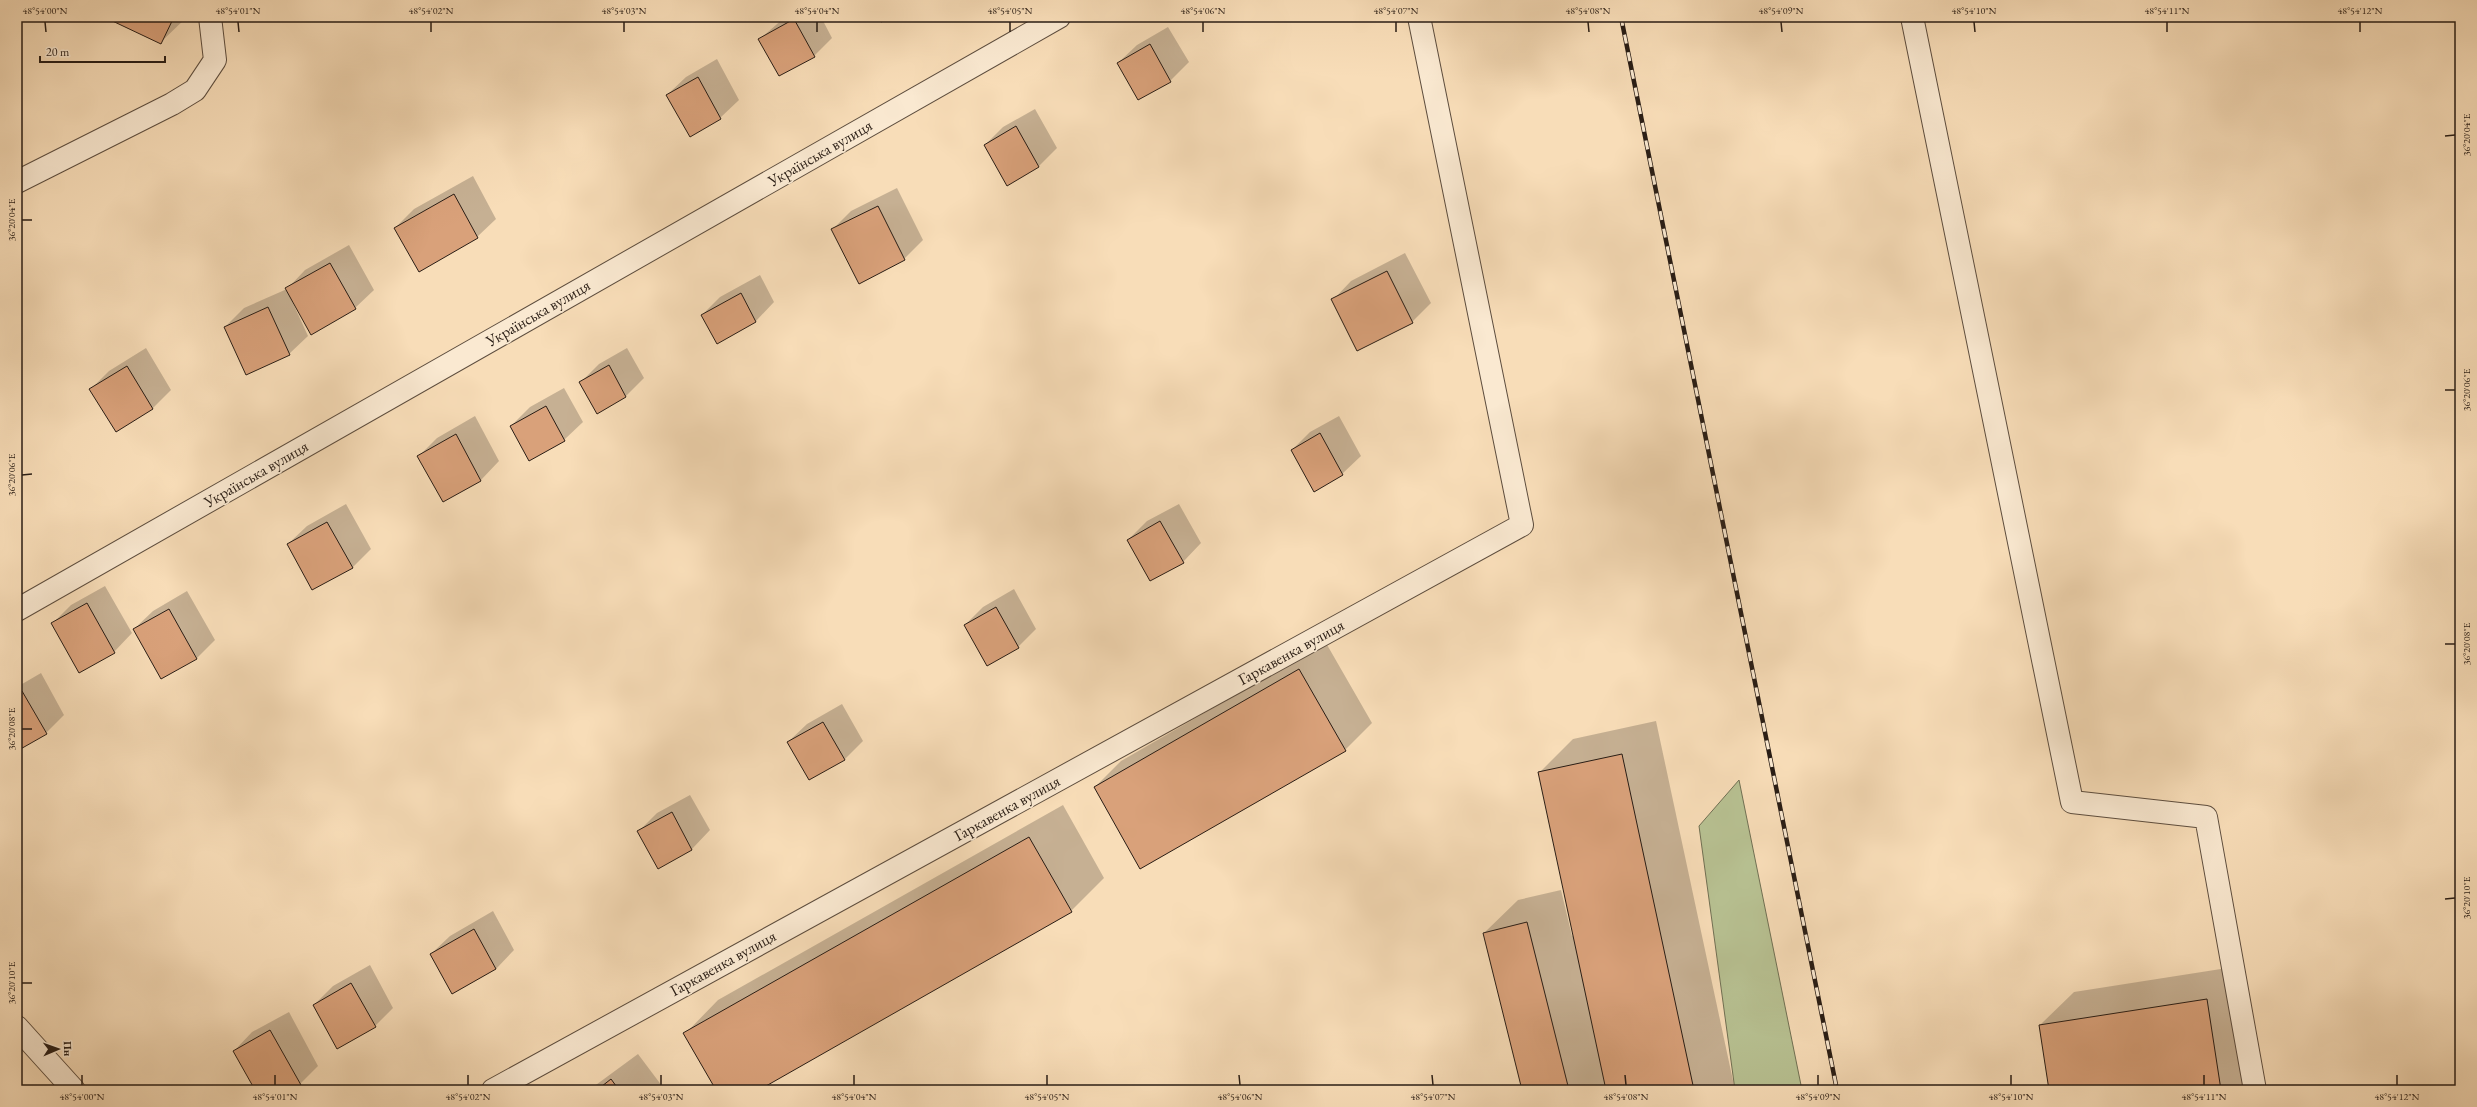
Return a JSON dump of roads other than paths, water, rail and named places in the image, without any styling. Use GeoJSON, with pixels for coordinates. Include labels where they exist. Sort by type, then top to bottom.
{"type":"FeatureCollection","features":[{"type":"Feature","properties":{"kind":"street"},"geometry":{"type":"LineString","coordinates":[[17,182],[195,90],[215,60],[210,17]]}},
{"type":"Feature","properties":{"kind":"street","name":"Українська вулиця"},"geometry":{"type":"LineString","coordinates":[[17,610],[1059,17]]}},
{"type":"Feature","properties":{"kind":"street","name":"Гаркавенка вулиця"},"geometry":{"type":"LineString","coordinates":[[492,1090],[1522,525],[1419,17]]}},
{"type":"Feature","properties":{"kind":"street"},"geometry":{"type":"LineString","coordinates":[[1912,17],[2072,802],[2206,817],[2255,1090]]}},
{"type":"Feature","properties":{"kind":"street"},"geometry":{"type":"LineString","coordinates":[[17,1026],[74,1090]]}},
{"type":"Feature","properties":{"kind":"railway"},"geometry":{"type":"LineString","coordinates":[[1621,17],[1837,1090]]}}]}
